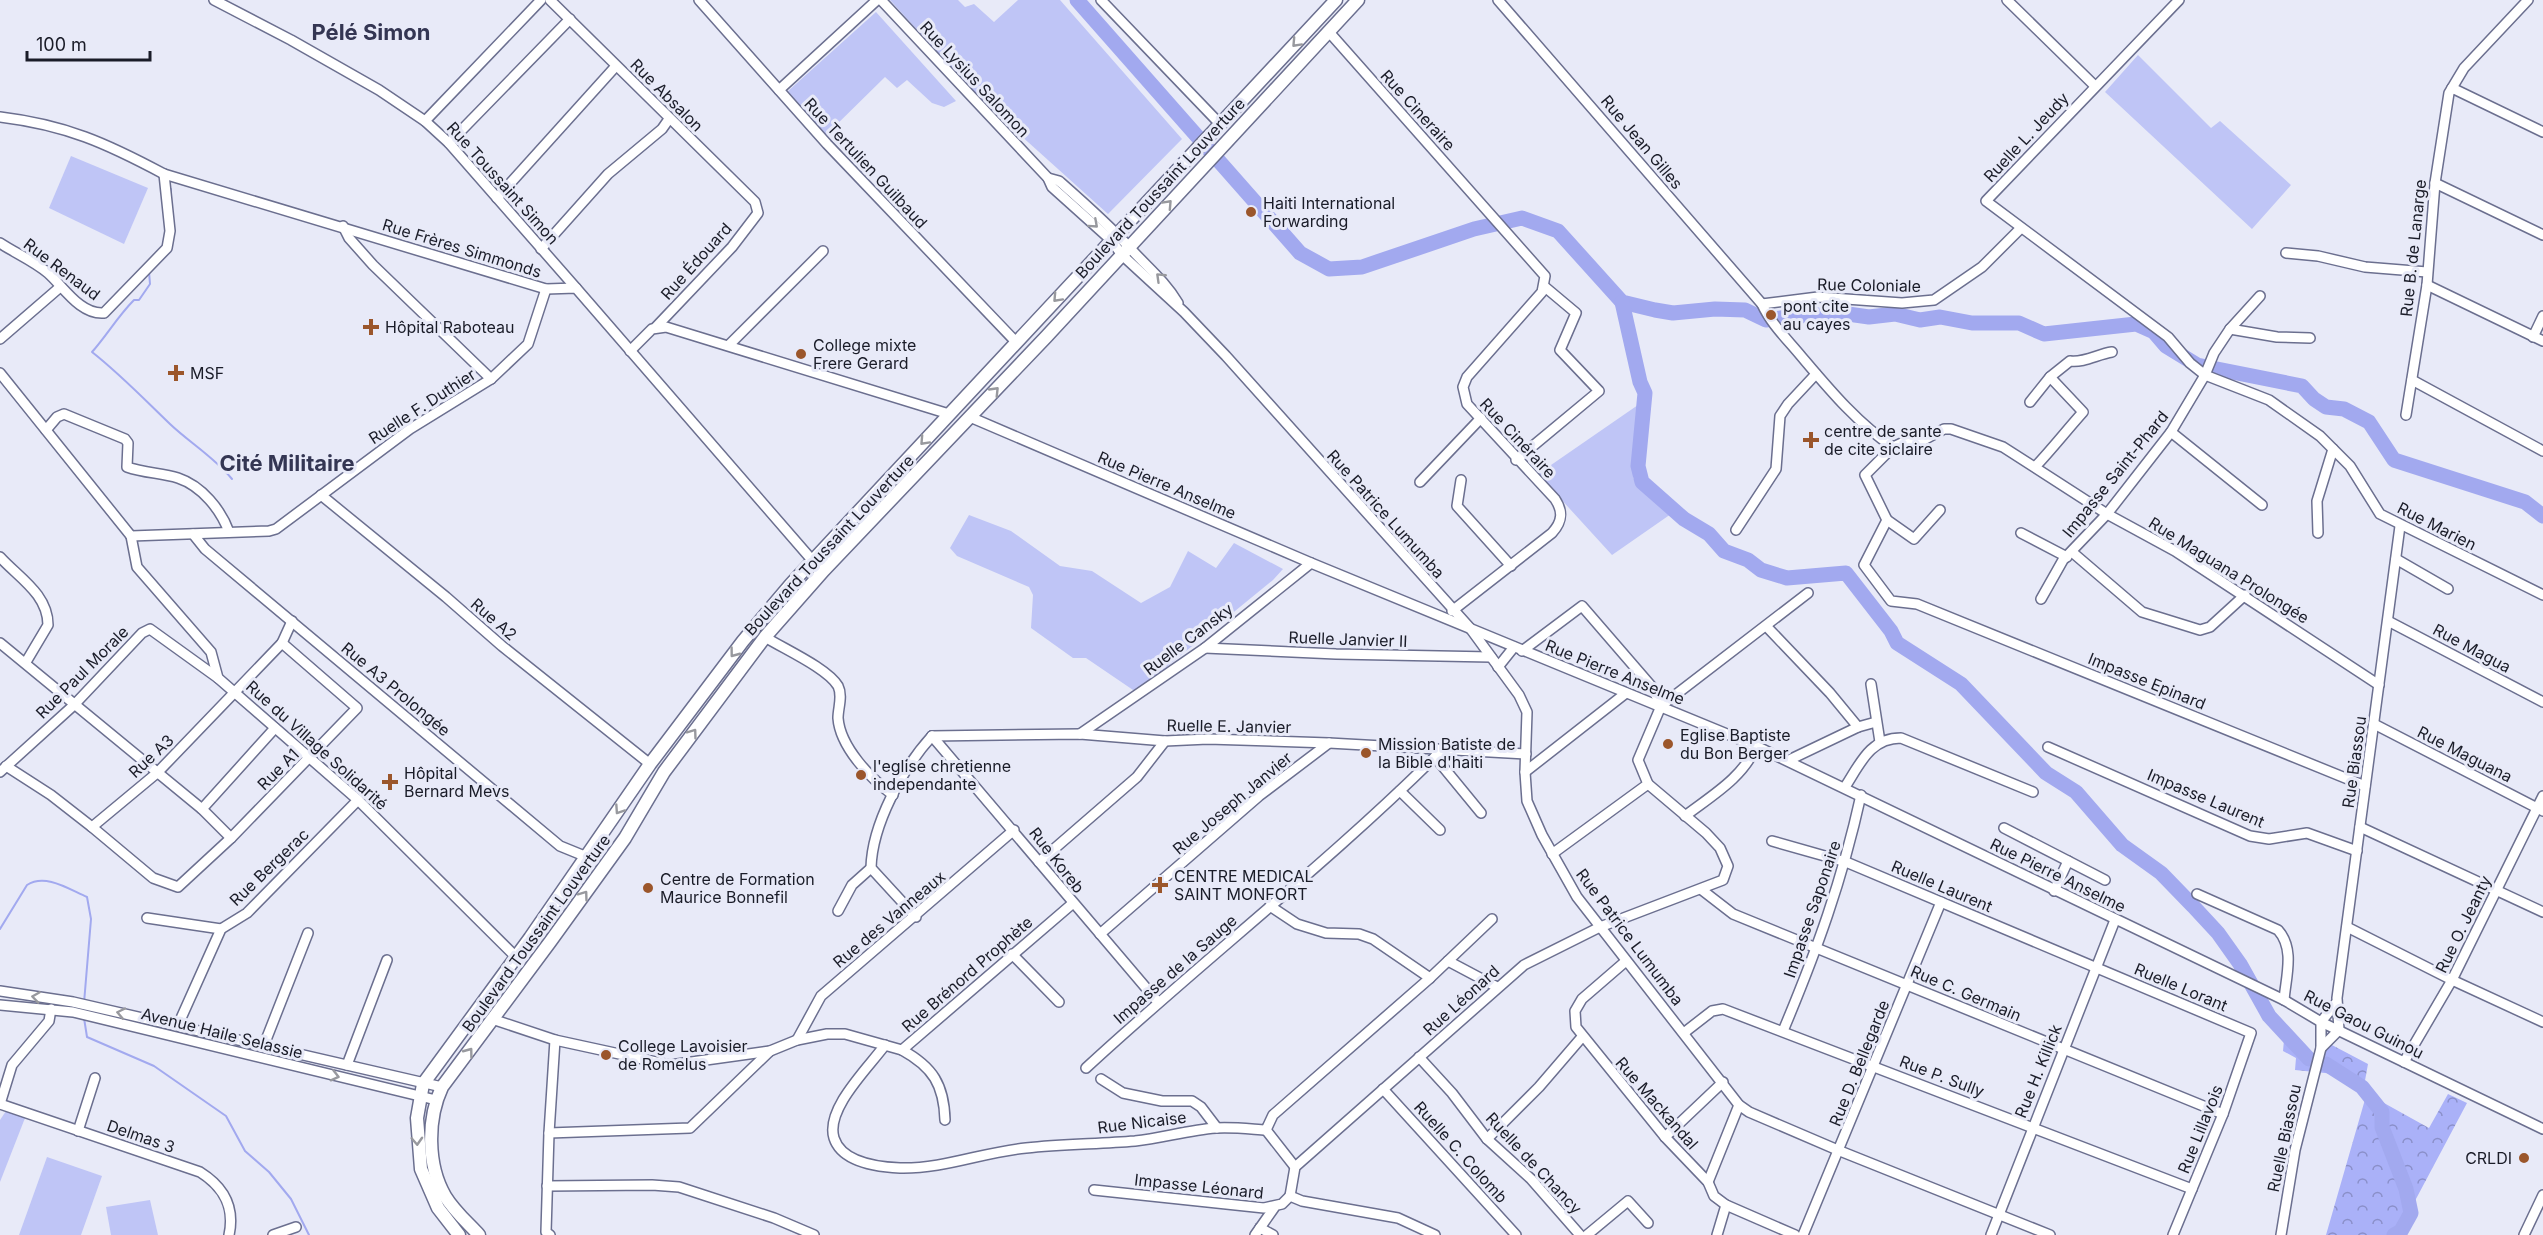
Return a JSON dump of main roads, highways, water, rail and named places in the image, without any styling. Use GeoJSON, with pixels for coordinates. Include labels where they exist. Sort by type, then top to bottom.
{"type":"FeatureCollection","features":[{"type":"Feature","properties":{"kind":"main road","name":"Boulevard Toussaint Louverture"},"geometry":{"type":"LineString","coordinates":[[459,1235],[438,1208],[421,1169],[417,1146],[419,1097],[423,1083],[516,957],[650,764],[743,641],[812,560],[1336,0]]}},
{"type":"Feature","properties":{"kind":"main road","name":"Boulevard Toussaint Louverture"},"geometry":{"type":"LineString","coordinates":[[479,1235],[445,1195],[435,1168],[431,1114],[436,1100],[442,1087],[625,838],[664,772],[765,637],[824,570],[970,417],[1358,0]]}},
{"type":"Feature","properties":{"kind":"main road"},"geometry":{"type":"LineString","coordinates":[[812,560],[824,570]]}},
{"type":"Feature","properties":{"kind":"main road"},"geometry":{"type":"LineString","coordinates":[[516,957],[531,967]]}},
{"type":"Feature","properties":{"kind":"waterway"},"geometry":{"type":"LineString","coordinates":[[1077,0],[1300,253],[1329,269],[1362,267],[1474,229],[1522,218],[1558,231],[1622,302],[1655,310],[1673,313],[1715,309],[1745,310],[1766,320],[1795,316],[1848,314],[1869,317],[1895,314],[1920,320],[1940,317],[1972,323],[2019,323],[2044,334],[2136,324],[2154,332],[2166,346],[2197,365],[2302,386],[2314,399],[2326,407],[2344,409],[2369,422],[2394,460],[2525,502],[2543,516]]}},
{"type":"Feature","properties":{"kind":"waterway"},"geometry":{"type":"LineString","coordinates":[[171,189],[171,202]]}},
{"type":"Feature","properties":{"kind":"waterway"},"geometry":{"type":"LineString","coordinates":[[149,272],[150,284],[139,300],[134,300],[128,306],[92,352],[232,479]]}},
{"type":"Feature","properties":{"kind":"waterway"},"geometry":{"type":"LineString","coordinates":[[1622,302],[1640,382],[1645,393],[1638,466],[1642,482],[1684,519],[1709,534],[1724,551],[1748,560],[1761,570],[1787,578],[1846,573],[1891,631],[1897,643],[1961,684],[2046,773],[2076,792],[2122,845],[2161,873],[2193,906],[2218,933],[2240,964],[2269,1016],[2309,1059]]}},
{"type":"Feature","properties":{"kind":"waterway"},"geometry":{"type":"LineString","coordinates":[[0,929],[27,885],[34,882],[58,884],[87,897],[91,919],[84,1003]]}},
{"type":"Feature","properties":{"kind":"waterway"},"geometry":{"type":"LineString","coordinates":[[84,1018],[87,1037],[154,1066],[226,1116],[245,1151],[269,1172],[291,1199],[309,1235]]}},
{"type":"Feature","properties":{"kind":"waterway"},"geometry":{"type":"LineString","coordinates":[[2326,1064],[2362,1087],[2382,1112],[2382,1127],[2406,1189],[2411,1213],[2401,1231],[2394,1235]]}},
{"type":"Feature","properties":{"kind":"place","name":"Haiti International Forwarding"},"geometry":{"type":"Point","coordinates":[1251,212]}},
{"type":"Feature","properties":{"kind":"place","name":"pont cite au cayes"},"geometry":{"type":"Point","coordinates":[1771,315]}},
{"type":"Feature","properties":{"kind":"place","name":"Hôpital Raboteau"},"geometry":{"type":"Point","coordinates":[371,327]}},
{"type":"Feature","properties":{"kind":"place","name":"College mixte Frere Gerard"},"geometry":{"type":"Point","coordinates":[801,354]}},
{"type":"Feature","properties":{"kind":"place","name":"MSF"},"geometry":{"type":"Point","coordinates":[176,373]}},
{"type":"Feature","properties":{"kind":"place","name":"centre de sante de cite siclaire"},"geometry":{"type":"Point","coordinates":[1811,440]}},
{"type":"Feature","properties":{"kind":"place","name":"Eglise Baptiste du Bon Berger"},"geometry":{"type":"Point","coordinates":[1668,744]}},
{"type":"Feature","properties":{"kind":"place","name":"Mission Batiste de la Bible d'haiti"},"geometry":{"type":"Point","coordinates":[1366,753]}},
{"type":"Feature","properties":{"kind":"place","name":"l'eglise chretienne independante"},"geometry":{"type":"Point","coordinates":[861,775]}},
{"type":"Feature","properties":{"kind":"place","name":"Hôpital Bernard Mevs"},"geometry":{"type":"Point","coordinates":[390,782]}},
{"type":"Feature","properties":{"kind":"place","name":"CENTRE MEDICAL SAINT MONFORT"},"geometry":{"type":"Point","coordinates":[1160,885]}},
{"type":"Feature","properties":{"kind":"place","name":"Centre de Formation Maurice Bonnefil"},"geometry":{"type":"Point","coordinates":[648,888]}},
{"type":"Feature","properties":{"kind":"place","name":"College Lavoisier de Romelus"},"geometry":{"type":"Point","coordinates":[606,1055]}},
{"type":"Feature","properties":{"kind":"place","name":"CRLDI"},"geometry":{"type":"Point","coordinates":[2524,1158]}},
{"type":"Feature","properties":{"kind":"district","name":"Pélé Simon"},"geometry":{"type":"Point","coordinates":[371,32]}},
{"type":"Feature","properties":{"kind":"district","name":"Cité Militaire"},"geometry":{"type":"Point","coordinates":[287,463]}}]}
